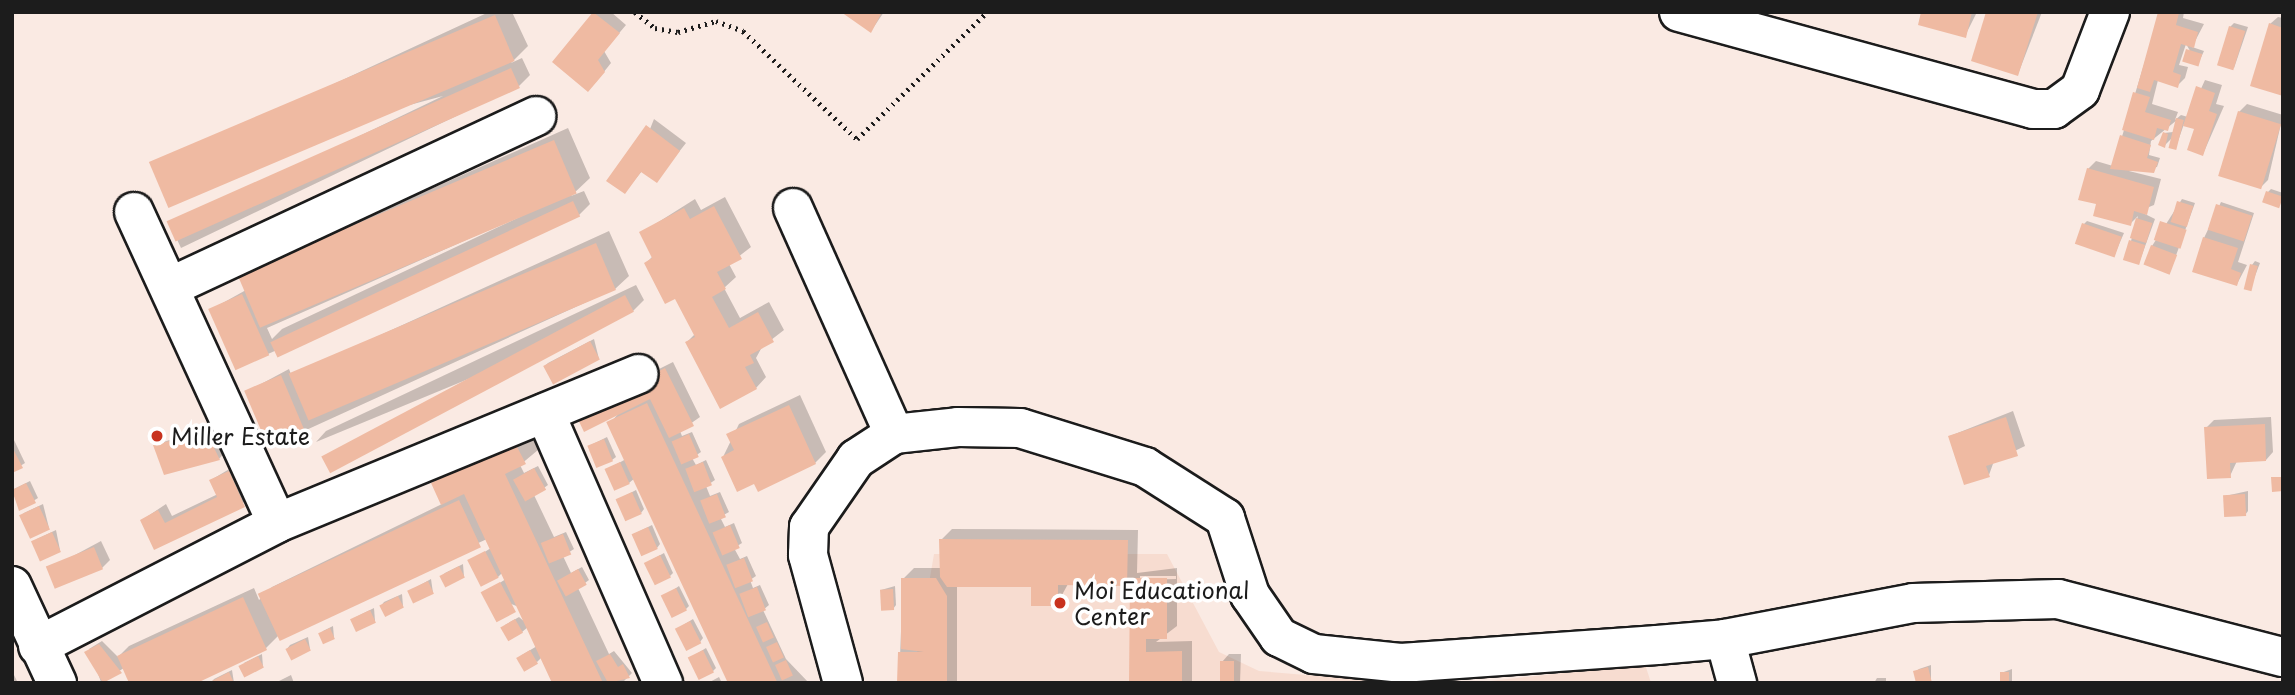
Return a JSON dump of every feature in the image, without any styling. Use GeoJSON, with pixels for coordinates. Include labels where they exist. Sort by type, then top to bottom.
{"type":"FeatureCollection","features":[{"type":"Feature","properties":{"kind":"street"},"geometry":{"type":"LineString","coordinates":[[1679,12],[2034,109],[2053,108],[2080,90],[2110,12]]}},
{"type":"Feature","properties":{"kind":"street"},"geometry":{"type":"LineString","coordinates":[[172,286],[536,116]]}},
{"type":"Feature","properties":{"kind":"street"},"geometry":{"type":"LineString","coordinates":[[793,208],[894,434]]}},
{"type":"Feature","properties":{"kind":"street"},"geometry":{"type":"LineString","coordinates":[[134,212],[172,286],[277,523]]}},
{"type":"Feature","properties":{"kind":"street"},"geometry":{"type":"LineString","coordinates":[[38,646],[277,523],[638,373]]}},
{"type":"Feature","properties":{"kind":"street"},"geometry":{"type":"LineString","coordinates":[[545,413],[663,683]]}},
{"type":"Feature","properties":{"kind":"street"},"geometry":{"type":"LineString","coordinates":[[843,683],[814,583],[809,527],[856,458],[894,434],[1020,428],[1145,467],[1225,518],[1250,595],[1279,637],[1314,654],[1401,663],[1725,639],[1913,603],[2058,599],[2283,657]]}},
{"type":"Feature","properties":{"kind":"street"},"geometry":{"type":"LineString","coordinates":[[12,586],[57,683]]}},
{"type":"Feature","properties":{"kind":"street"},"geometry":{"type":"LineString","coordinates":[[1725,639],[1737,683]]}},
{"type":"Feature","properties":{"kind":"path"},"geometry":{"type":"LineString","coordinates":[[635,12],[655,27],[678,32],[716,21],[743,31],[857,139],[987,12]]}},
{"type":"Feature","properties":{"kind":"shaded area","name":"Moi Educational Center"},"geometry":{"type":"Polygon","coordinates":[[[934,554],[1167,554],[1219,652],[1259,671],[1401,683],[912,683],[934,554]]]}},
{"type":"Feature","properties":{"kind":"shaded area"},"geometry":{"type":"Polygon","coordinates":[[[1645,664],[1651,683],[1471,683],[1645,664]]]}},
{"type":"Feature","properties":{"kind":"building"},"geometry":{"type":"Polygon","coordinates":[[[593,12],[620,33],[598,60],[605,72],[588,92],[552,62],[593,12]]]}},
{"type":"Feature","properties":{"kind":"building"},"geometry":{"type":"Polygon","coordinates":[[[841,12],[882,12],[871,33],[841,12]]]}},
{"type":"Feature","properties":{"kind":"building"},"geometry":{"type":"Polygon","coordinates":[[[1921,12],[1972,12],[1966,38],[1918,25],[1921,12]]]}},
{"type":"Feature","properties":{"kind":"building"},"geometry":{"type":"Polygon","coordinates":[[[1986,12],[2038,12],[2018,76],[1971,61],[1986,12]]]}},
{"type":"Feature","properties":{"kind":"building"},"geometry":{"type":"Polygon","coordinates":[[[2158,12],[2179,13],[2176,25],[2198,32],[2194,48],[2181,44],[2173,72],[2181,75],[2178,88],[2154,80],[2150,92],[2137,88],[2158,12]]]}},
{"type":"Feature","properties":{"kind":"building"},"geometry":{"type":"Polygon","coordinates":[[[495,15],[515,61],[168,208],[149,162],[495,15]]]}},
{"type":"Feature","properties":{"kind":"building"},"geometry":{"type":"Polygon","coordinates":[[[2269,23],[2283,28],[2283,96],[2250,86],[2269,23]]]}},
{"type":"Feature","properties":{"kind":"building"},"geometry":{"type":"Polygon","coordinates":[[[2229,26],[2245,31],[2233,70],[2217,65],[2229,26]]]}},
{"type":"Feature","properties":{"kind":"building"},"geometry":{"type":"Polygon","coordinates":[[[2186,49],[2202,54],[2198,66],[2182,61],[2186,49]]]}},
{"type":"Feature","properties":{"kind":"building"},"geometry":{"type":"Polygon","coordinates":[[[511,68],[520,88],[176,241],[167,221],[511,68]]]}},
{"type":"Feature","properties":{"kind":"building"},"geometry":{"type":"Polygon","coordinates":[[[2196,86],[2215,93],[2209,111],[2217,114],[2203,156],[2187,150],[2194,129],[2183,126],[2196,86]]]}},
{"type":"Feature","properties":{"kind":"building"},"geometry":{"type":"Polygon","coordinates":[[[2133,92],[2150,97],[2145,112],[2171,120],[2168,131],[2157,128],[2154,140],[2122,130],[2133,92]]]}},
{"type":"Feature","properties":{"kind":"building"},"geometry":{"type":"Polygon","coordinates":[[[2238,111],[2281,124],[2261,189],[2218,176],[2238,111]]]}},
{"type":"Feature","properties":{"kind":"building"},"geometry":{"type":"Polygon","coordinates":[[[2176,118],[2184,120],[2176,150],[2169,148],[2176,118]]]}},
{"type":"Feature","properties":{"kind":"building"},"geometry":{"type":"Polygon","coordinates":[[[646,125],[680,151],[657,183],[641,172],[625,194],[606,181],[646,125]]]}},
{"type":"Feature","properties":{"kind":"building"},"geometry":{"type":"Polygon","coordinates":[[[2163,132],[2168,134],[2165,148],[2158,145],[2163,132]]]}},
{"type":"Feature","properties":{"kind":"building"},"geometry":{"type":"Polygon","coordinates":[[[2120,135],[2151,145],[2147,158],[2158,162],[2154,173],[2110,169],[2120,135]]]}},
{"type":"Feature","properties":{"kind":"building"},"geometry":{"type":"Polygon","coordinates":[[[554,140],[577,193],[260,328],[237,274],[554,140]]]}},
{"type":"Feature","properties":{"kind":"building"},"geometry":{"type":"Polygon","coordinates":[[[2087,168],[2154,187],[2147,215],[2134,211],[2131,226],[2093,216],[2096,204],[2078,200],[2087,168]]]}},
{"type":"Feature","properties":{"kind":"building"},"geometry":{"type":"Polygon","coordinates":[[[2266,191],[2283,197],[2279,208],[2262,202],[2266,191]]]}},
{"type":"Feature","properties":{"kind":"building"},"geometry":{"type":"Polygon","coordinates":[[[573,201],[580,216],[277,358],[270,342],[573,201]]]}},
{"type":"Feature","properties":{"kind":"building"},"geometry":{"type":"Polygon","coordinates":[[[2177,201],[2193,206],[2187,227],[2171,222],[2177,201]]]}},
{"type":"Feature","properties":{"kind":"building"},"geometry":{"type":"Polygon","coordinates":[[[2216,204],[2252,216],[2244,241],[2208,230],[2216,204]]]}},
{"type":"Feature","properties":{"kind":"building"},"geometry":{"type":"Polygon","coordinates":[[[714,206],[742,259],[717,272],[726,289],[712,297],[729,328],[758,312],[774,342],[750,355],[754,363],[745,367],[757,389],[720,409],[685,342],[695,337],[675,299],[665,304],[644,263],[652,258],[639,232],[684,208],[690,219],[714,206]]]}},
{"type":"Feature","properties":{"kind":"building"},"geometry":{"type":"Polygon","coordinates":[[[2136,218],[2152,223],[2146,243],[2130,238],[2136,218]]]}},
{"type":"Feature","properties":{"kind":"building"},"geometry":{"type":"Polygon","coordinates":[[[2160,221],[2187,230],[2180,249],[2154,240],[2160,221]]]}},
{"type":"Feature","properties":{"kind":"building"},"geometry":{"type":"Polygon","coordinates":[[[2082,223],[2122,237],[2115,257],[2075,244],[2082,223]]]}},
{"type":"Feature","properties":{"kind":"building"},"geometry":{"type":"Polygon","coordinates":[[[2203,237],[2238,248],[2231,269],[2241,273],[2237,286],[2192,272],[2203,237]]]}},
{"type":"Feature","properties":{"kind":"building"},"geometry":{"type":"Polygon","coordinates":[[[2129,240],[2145,245],[2139,265],[2123,260],[2129,240]]]}},
{"type":"Feature","properties":{"kind":"building"},"geometry":{"type":"Polygon","coordinates":[[[596,243],[616,290],[308,420],[289,374],[596,243]]]}},
{"type":"Feature","properties":{"kind":"building"},"geometry":{"type":"Polygon","coordinates":[[[2151,245],[2177,255],[2170,275],[2143,265],[2151,245]]]}},
{"type":"Feature","properties":{"kind":"building"},"geometry":{"type":"Polygon","coordinates":[[[2250,264],[2258,266],[2251,291],[2244,289],[2250,264]]]}},
{"type":"Feature","properties":{"kind":"building"},"geometry":{"type":"Polygon","coordinates":[[[242,294],[269,355],[235,370],[208,309],[242,294]]]}},
{"type":"Feature","properties":{"kind":"building"},"geometry":{"type":"Polygon","coordinates":[[[625,295],[634,312],[330,473],[321,456],[625,295]]]}},
{"type":"Feature","properties":{"kind":"building"},"geometry":{"type":"Polygon","coordinates":[[[590,341],[600,360],[553,384],[543,366],[590,341]]]}},
{"type":"Feature","properties":{"kind":"building"},"geometry":{"type":"Polygon","coordinates":[[[665,368],[694,426],[669,438],[650,399],[584,432],[575,413],[665,368]]]}},
{"type":"Feature","properties":{"kind":"building"},"geometry":{"type":"Polygon","coordinates":[[[281,375],[305,432],[268,448],[244,391],[281,375]]]}},
{"type":"Feature","properties":{"kind":"building"},"geometry":{"type":"Polygon","coordinates":[[[647,403],[778,683],[728,683],[606,422],[647,403]]]}},
{"type":"Feature","properties":{"kind":"building"},"geometry":{"type":"Polygon","coordinates":[[[789,405],[816,464],[758,492],[754,484],[737,492],[721,457],[734,450],[726,434],[789,405]]]}},
{"type":"Feature","properties":{"kind":"building"},"geometry":{"type":"Polygon","coordinates":[[[2006,417],[2018,456],[1986,466],[1990,477],[1964,485],[1948,436],[2006,417]]]}},
{"type":"Feature","properties":{"kind":"building"},"geometry":{"type":"Polygon","coordinates":[[[2265,424],[2266,461],[2230,463],[2231,478],[2207,479],[2204,427],[2265,424]]]}},
{"type":"Feature","properties":{"kind":"building"},"geometry":{"type":"Polygon","coordinates":[[[206,432],[220,460],[164,475],[153,445],[206,432]]]}},
{"type":"Feature","properties":{"kind":"building"},"geometry":{"type":"Polygon","coordinates":[[[689,434],[699,457],[681,464],[672,441],[689,434]]]}},
{"type":"Feature","properties":{"kind":"building"},"geometry":{"type":"Polygon","coordinates":[[[604,439],[613,461],[596,468],[587,446],[604,439]]]}},
{"type":"Feature","properties":{"kind":"building"},"geometry":{"type":"Polygon","coordinates":[[[515,443],[526,464],[505,474],[603,683],[552,683],[464,494],[441,505],[431,483],[515,443]]]}},
{"type":"Feature","properties":{"kind":"building"},"geometry":{"type":"Polygon","coordinates":[[[12,447],[23,468],[12,473],[12,447]]]}},
{"type":"Feature","properties":{"kind":"building"},"geometry":{"type":"Polygon","coordinates":[[[620,462],[630,484],[614,491],[604,469],[620,462]]]}},
{"type":"Feature","properties":{"kind":"building"},"geometry":{"type":"Polygon","coordinates":[[[703,462],[712,485],[694,492],[685,469],[703,462]]]}},
{"type":"Feature","properties":{"kind":"building"},"geometry":{"type":"Polygon","coordinates":[[[534,468],[546,490],[525,502],[513,480],[534,468]]]}},
{"type":"Feature","properties":{"kind":"building"},"geometry":{"type":"Polygon","coordinates":[[[229,471],[245,507],[154,550],[140,520],[158,510],[165,523],[217,497],[209,480],[229,471]]]}},
{"type":"Feature","properties":{"kind":"building"},"geometry":{"type":"Polygon","coordinates":[[[2271,477],[2283,477],[2283,491],[2272,492],[2271,477]]]}},
{"type":"Feature","properties":{"kind":"building"},"geometry":{"type":"Polygon","coordinates":[[[26,483],[36,503],[19,511],[12,490],[26,483]]]}},
{"type":"Feature","properties":{"kind":"building"},"geometry":{"type":"Polygon","coordinates":[[[632,492],[642,514],[625,521],[616,499],[632,492]]]}},
{"type":"Feature","properties":{"kind":"building"},"geometry":{"type":"Polygon","coordinates":[[[717,494],[726,517],[709,524],[700,500],[717,494]]]}},
{"type":"Feature","properties":{"kind":"building"},"geometry":{"type":"Polygon","coordinates":[[[2245,494],[2246,516],[2224,517],[2223,495],[2245,494]]]}},
{"type":"Feature","properties":{"kind":"building"},"geometry":{"type":"Polygon","coordinates":[[[459,500],[481,547],[280,641],[258,594],[459,500]]]}},
{"type":"Feature","properties":{"kind":"building"},"geometry":{"type":"Polygon","coordinates":[[[39,506],[50,530],[30,539],[19,515],[39,506]]]}},
{"type":"Feature","properties":{"kind":"building"},"geometry":{"type":"Polygon","coordinates":[[[730,525],[740,548],[722,555],[713,532],[730,525]]]}},
{"type":"Feature","properties":{"kind":"building"},"geometry":{"type":"Polygon","coordinates":[[[648,527],[658,549],[641,556],[632,534],[648,527]]]}},
{"type":"Feature","properties":{"kind":"building"},"geometry":{"type":"Polygon","coordinates":[[[52,532],[61,552],[40,561],[31,541],[52,532]]]}},
{"type":"Feature","properties":{"kind":"building"},"geometry":{"type":"Polygon","coordinates":[[[563,534],[571,554],[549,563],[541,543],[563,534]]]}},
{"type":"Feature","properties":{"kind":"building"},"geometry":{"type":"Polygon","coordinates":[[[939,539],[1128,540],[1127,586],[1058,585],[1058,606],[1031,606],[1031,587],[947,587],[940,577],[939,539]]]}},
{"type":"Feature","properties":{"kind":"building"},"geometry":{"type":"Polygon","coordinates":[[[94,547],[103,569],[55,589],[46,566],[94,547]]]}},
{"type":"Feature","properties":{"kind":"building"},"geometry":{"type":"Polygon","coordinates":[[[485,551],[499,578],[481,587],[467,560],[485,551]]]}},
{"type":"Feature","properties":{"kind":"building"},"geometry":{"type":"Polygon","coordinates":[[[660,555],[671,577],[655,585],[644,563],[660,555]]]}},
{"type":"Feature","properties":{"kind":"building"},"geometry":{"type":"Polygon","coordinates":[[[744,558],[753,581],[735,588],[726,565],[744,558]]]}},
{"type":"Feature","properties":{"kind":"building"},"geometry":{"type":"Polygon","coordinates":[[[459,566],[465,578],[445,588],[439,576],[459,566]]]}},
{"type":"Feature","properties":{"kind":"building"},"geometry":{"type":"Polygon","coordinates":[[[578,569],[587,585],[566,596],[557,581],[578,569]]]}},
{"type":"Feature","properties":{"kind":"building"},"geometry":{"type":"Polygon","coordinates":[[[901,578],[936,578],[947,596],[947,683],[897,683],[898,652],[924,652],[901,649],[901,578]]]}},
{"type":"Feature","properties":{"kind":"building"},"geometry":{"type":"Polygon","coordinates":[[[1130,578],[1167,578],[1167,639],[1146,639],[1146,652],[1182,651],[1182,683],[1129,683],[1130,578]]]}},
{"type":"Feature","properties":{"kind":"building"},"geometry":{"type":"Polygon","coordinates":[[[428,581],[434,594],[413,603],[407,591],[428,581]]]}},
{"type":"Feature","properties":{"kind":"building"},"geometry":{"type":"Polygon","coordinates":[[[500,582],[516,612],[497,622],[481,592],[500,582]]]}},
{"type":"Feature","properties":{"kind":"building"},"geometry":{"type":"Polygon","coordinates":[[[757,587],[766,610],[748,617],[739,594],[757,587]]]}},
{"type":"Feature","properties":{"kind":"building"},"geometry":{"type":"Polygon","coordinates":[[[676,588],[687,610],[672,618],[661,595],[676,588]]]}},
{"type":"Feature","properties":{"kind":"building"},"geometry":{"type":"Polygon","coordinates":[[[893,589],[894,610],[881,611],[880,590],[893,589]]]}},
{"type":"Feature","properties":{"kind":"building"},"geometry":{"type":"Polygon","coordinates":[[[398,596],[404,608],[385,617],[379,606],[398,596]]]}},
{"type":"Feature","properties":{"kind":"building"},"geometry":{"type":"Polygon","coordinates":[[[243,597],[267,650],[197,683],[129,683],[117,656],[243,597]]]}},
{"type":"Feature","properties":{"kind":"building"},"geometry":{"type":"Polygon","coordinates":[[[370,610],[376,623],[356,632],[350,619],[370,610]]]}},
{"type":"Feature","properties":{"kind":"building"},"geometry":{"type":"Polygon","coordinates":[[[515,619],[523,633],[508,641],[500,628],[515,619]]]}},
{"type":"Feature","properties":{"kind":"building"},"geometry":{"type":"Polygon","coordinates":[[[690,621],[701,643],[686,651],[675,629],[690,621]]]}},
{"type":"Feature","properties":{"kind":"building"},"geometry":{"type":"Polygon","coordinates":[[[767,622],[774,638],[763,642],[756,627],[767,622]]]}},
{"type":"Feature","properties":{"kind":"building"},"geometry":{"type":"Polygon","coordinates":[[[330,628],[335,639],[323,644],[318,633],[330,628]]]}},
{"type":"Feature","properties":{"kind":"building"},"geometry":{"type":"Polygon","coordinates":[[[305,639],[311,651],[291,661],[285,649],[305,639]]]}},
{"type":"Feature","properties":{"kind":"building"},"geometry":{"type":"Polygon","coordinates":[[[777,642],[784,658],[773,662],[766,647],[777,642]]]}},
{"type":"Feature","properties":{"kind":"building"},"geometry":{"type":"Polygon","coordinates":[[[99,644],[122,673],[103,683],[84,652],[99,644]]]}},
{"type":"Feature","properties":{"kind":"building"},"geometry":{"type":"Polygon","coordinates":[[[530,650],[538,664],[524,672],[516,658],[530,650]]]}},
{"type":"Feature","properties":{"kind":"building"},"geometry":{"type":"Polygon","coordinates":[[[703,650],[714,672],[699,680],[688,657],[703,650]]]}},
{"type":"Feature","properties":{"kind":"building"},"geometry":{"type":"Polygon","coordinates":[[[610,654],[618,667],[623,664],[630,678],[608,683],[596,661],[610,654]]]}},
{"type":"Feature","properties":{"kind":"building"},"geometry":{"type":"Polygon","coordinates":[[[258,656],[264,668],[244,678],[238,666],[258,656]]]}},
{"type":"Feature","properties":{"kind":"building"},"geometry":{"type":"Polygon","coordinates":[[[786,660],[793,676],[782,680],[775,665],[786,660]]]}},
{"type":"Feature","properties":{"kind":"building"},"geometry":{"type":"Polygon","coordinates":[[[1220,661],[1234,661],[1234,683],[1220,683],[1220,661]]]}},
{"type":"Feature","properties":{"kind":"building"},"geometry":{"type":"Polygon","coordinates":[[[1928,667],[1932,683],[1916,683],[1913,671],[1928,667]]]}},
{"type":"Feature","properties":{"kind":"building"},"geometry":{"type":"Polygon","coordinates":[[[229,672],[234,683],[208,683],[229,672]]]}},
{"type":"Feature","properties":{"kind":"building"},"geometry":{"type":"Polygon","coordinates":[[[2000,672],[2009,672],[2009,683],[2000,683],[2000,672]]]}},
{"type":"Feature","properties":{"kind":"place","name":"Miller Estate"},"geometry":{"type":"Point","coordinates":[157,436]}},
{"type":"Feature","properties":{"kind":"place","name":"Moi Educational Center"},"geometry":{"type":"Point","coordinates":[1060,603]}}]}
